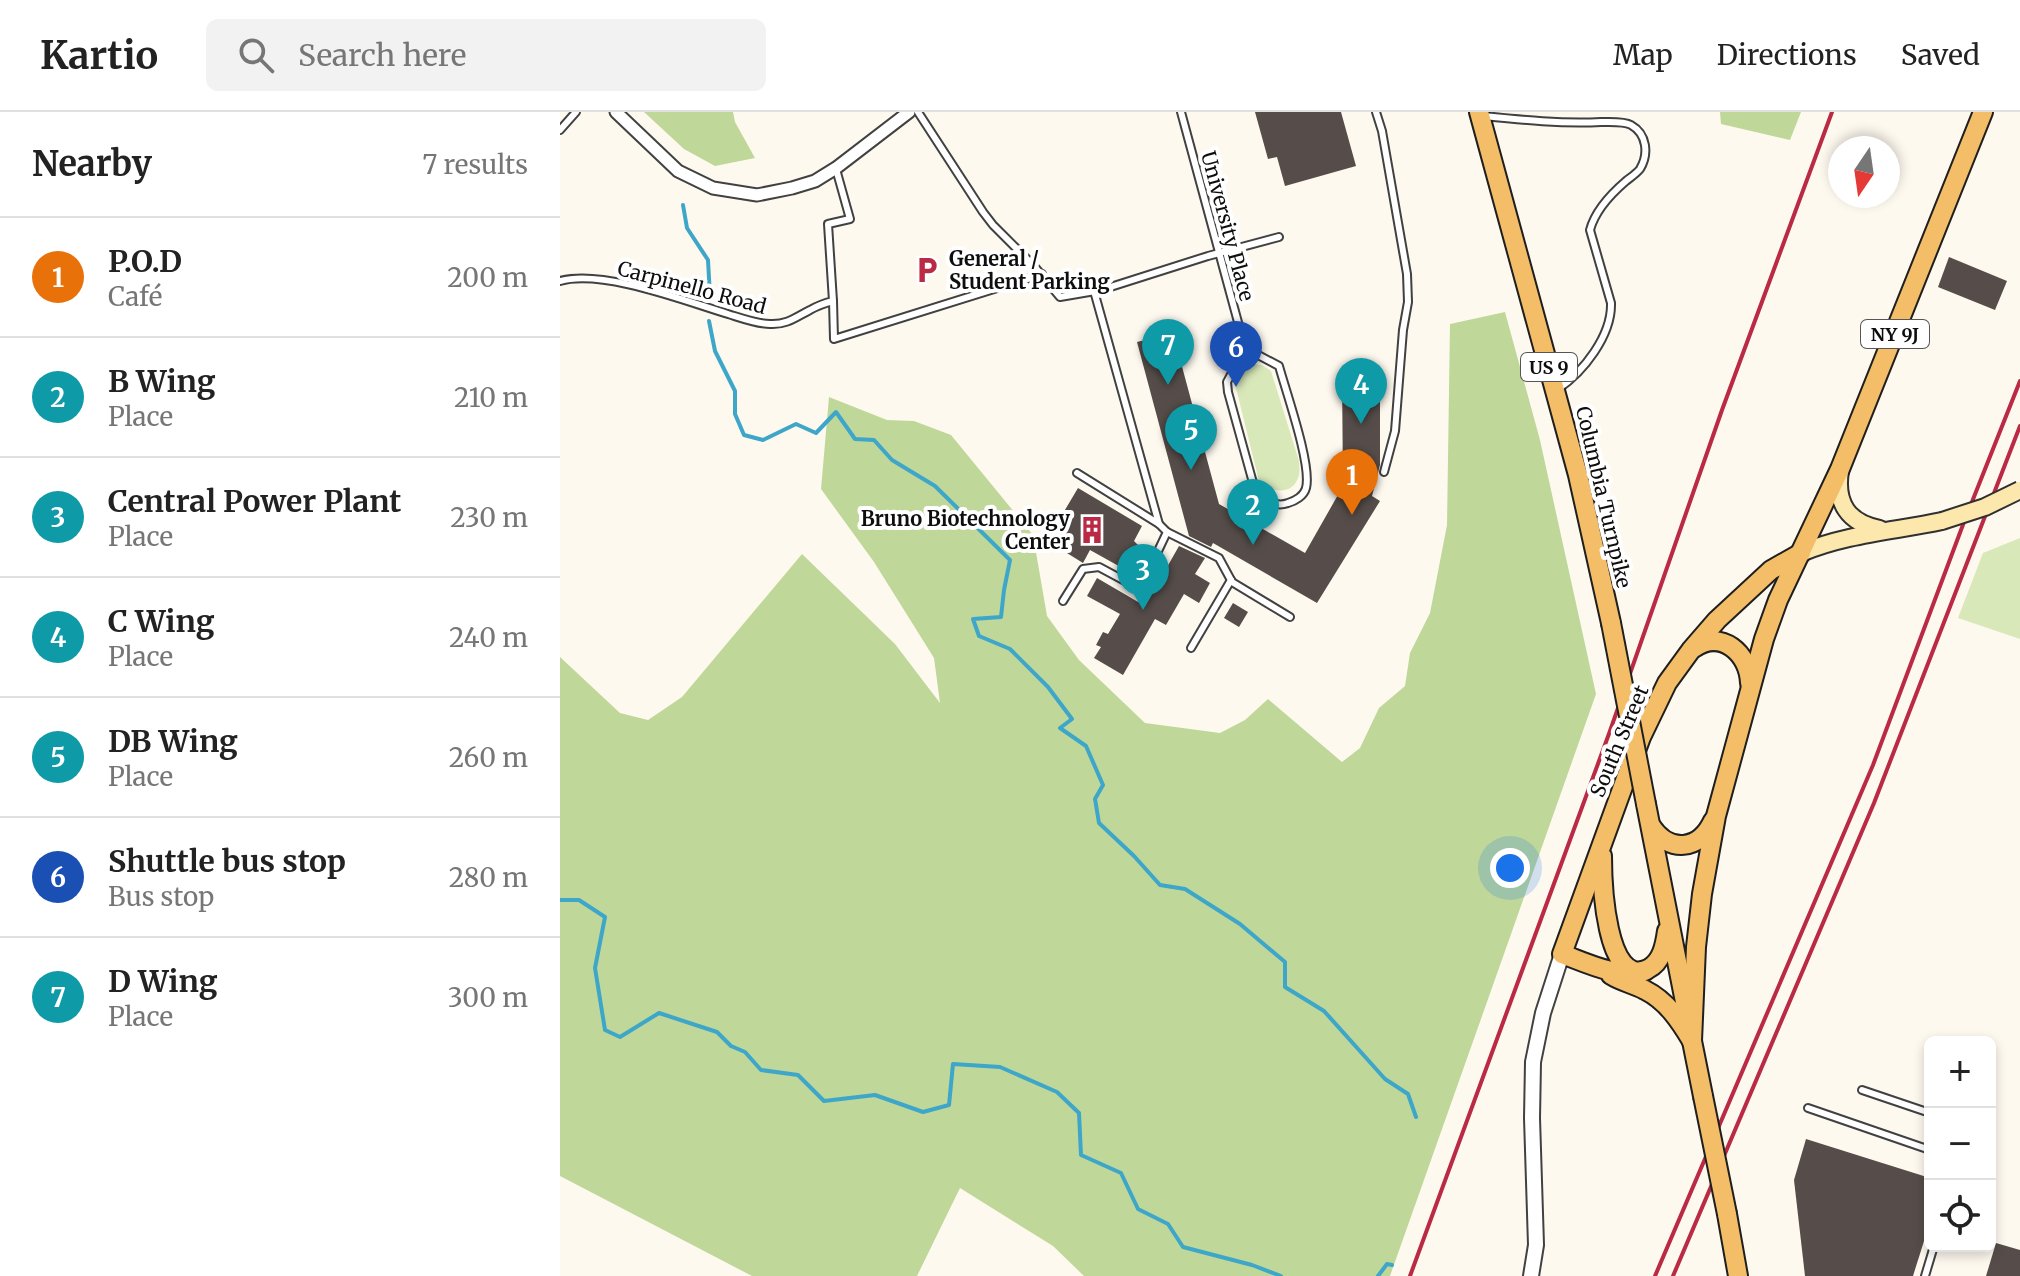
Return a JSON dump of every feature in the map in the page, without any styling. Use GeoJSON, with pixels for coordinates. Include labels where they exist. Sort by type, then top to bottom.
{"type":"FeatureCollection","features":[{"type":"Feature","properties":{"kind":"main road","name":"NY 9J"},"geometry":{"type":"LineString","coordinates":[[1801,553],[1840,469],[1983,112]]}},
{"type":"Feature","properties":{"kind":"main road","name":"Columbia Turnpike"},"geometry":{"type":"LineString","coordinates":[[1480,114],[1584,499],[1651,826]]}},
{"type":"Feature","properties":{"kind":"main road"},"geometry":{"type":"LineString","coordinates":[[1840,469],[1840,495],[1848,513],[1864,525],[1894,530]]}},
{"type":"Feature","properties":{"kind":"main road"},"geometry":{"type":"LineString","coordinates":[[1692,1041],[1699,921],[1716,816],[1770,619],[1801,553],[1836,540],[1942,521],[1985,507],[2020,490]]}},
{"type":"Feature","properties":{"kind":"main road","name":"South Street"},"geometry":{"type":"LineString","coordinates":[[1562,954],[1649,717],[1667,683],[1710,627],[1758,580],[1785,560],[1801,553]]}},
{"type":"Feature","properties":{"kind":"main road"},"geometry":{"type":"LineString","coordinates":[[1691,650],[1709,642],[1730,647],[1746,661],[1750,689]]}},
{"type":"Feature","properties":{"kind":"main road"},"geometry":{"type":"LineString","coordinates":[[1651,826],[1658,837],[1666,842],[1676,846],[1686,845],[1703,837],[1716,816]]}},
{"type":"Feature","properties":{"kind":"main road","name":"US 9"},"geometry":{"type":"LineString","coordinates":[[1651,826],[1738,1276]]}},
{"type":"Feature","properties":{"kind":"main road"},"geometry":{"type":"LineString","coordinates":[[1603,841],[1603,883],[1611,940],[1621,961],[1636,971],[1645,971]]}},
{"type":"Feature","properties":{"kind":"main road"},"geometry":{"type":"LineString","coordinates":[[1562,954],[1602,969],[1623,973],[1645,971],[1654,965],[1664,948],[1668,916]]}},
{"type":"Feature","properties":{"kind":"main road"},"geometry":{"type":"LineString","coordinates":[[1602,969],[1622,982],[1646,991],[1671,1009],[1692,1041]]}},
{"type":"Feature","properties":{"kind":"street"},"geometry":{"type":"LineString","coordinates":[[616,112],[678,171],[713,188],[757,195],[815,181],[909,112]]}},
{"type":"Feature","properties":{"kind":"street","name":"South Street"},"geometry":{"type":"LineString","coordinates":[[1531,1276],[1536,1245],[1533,1062],[1543,1013],[1562,954]]}},
{"type":"Feature","properties":{"kind":"lane"},"geometry":{"type":"LineString","coordinates":[[560,130],[576,112]]}},
{"type":"Feature","properties":{"kind":"lane"},"geometry":{"type":"LineString","coordinates":[[918,112],[983,212],[1060,297],[1094,291],[1279,237]]}},
{"type":"Feature","properties":{"kind":"lane","name":"University Place"},"geometry":{"type":"LineString","coordinates":[[1181,112],[1245,348]]}},
{"type":"Feature","properties":{"kind":"lane"},"geometry":{"type":"LineString","coordinates":[[1376,112],[1407,274],[1408,302],[1395,431],[1384,472]]}},
{"type":"Feature","properties":{"kind":"lane"},"geometry":{"type":"LineString","coordinates":[[1480,114],[1549,122],[1630,124],[1641,135],[1646,147],[1645,159],[1638,172],[1600,208],[1590,230],[1612,315],[1583,369],[1556,391]]}},
{"type":"Feature","properties":{"kind":"lane"},"geometry":{"type":"LineString","coordinates":[[836,168],[850,219],[828,224],[834,339],[1042,274]]}},
{"type":"Feature","properties":{"kind":"lane","name":"Carpinello Road"},"geometry":{"type":"LineString","coordinates":[[560,281],[570,278],[625,283],[736,317],[770,324],[790,323],[812,308],[833,301]]}},
{"type":"Feature","properties":{"kind":"lane"},"geometry":{"type":"LineString","coordinates":[[1094,291],[1159,524]]}},
{"type":"Feature","properties":{"kind":"lane"},"geometry":{"type":"LineString","coordinates":[[1245,348],[1279,366],[1306,463],[1303,494],[1281,505],[1264,499],[1255,490],[1228,392],[1227,382],[1245,348]]}},
{"type":"Feature","properties":{"kind":"lane"},"geometry":{"type":"LineString","coordinates":[[1077,473],[1167,532],[1219,558],[1231,580],[1290,617]]}},
{"type":"Feature","properties":{"kind":"lane"},"geometry":{"type":"LineString","coordinates":[[1063,601],[1083,569],[1099,567],[1140,589],[1167,532]]}},
{"type":"Feature","properties":{"kind":"lane"},"geometry":{"type":"LineString","coordinates":[[1191,648],[1231,580]]}},
{"type":"Feature","properties":{"kind":"lane"},"geometry":{"type":"LineString","coordinates":[[1862,1090],[1924,1111]]}},
{"type":"Feature","properties":{"kind":"lane"},"geometry":{"type":"LineString","coordinates":[[1808,1108],[1924,1148]]}},
{"type":"Feature","properties":{"kind":"lane"},"geometry":{"type":"LineString","coordinates":[[1925,1276],[1932,1252]]}},
{"type":"Feature","properties":{"kind":"green space"},"geometry":{"type":"Polygon","coordinates":[[[644,112],[733,112],[735,122],[755,158],[715,166],[684,149],[644,112]]]}},
{"type":"Feature","properties":{"kind":"green space"},"geometry":{"type":"Polygon","coordinates":[[[1720,112],[1801,112],[1790,140],[1721,124],[1720,112]]]}},
{"type":"Feature","properties":{"kind":"green space"},"geometry":{"type":"Polygon","coordinates":[[[1505,312],[1540,440],[1596,694],[1390,1276],[1084,1276],[1053,1246],[960,1188],[917,1276],[752,1276],[560,1176],[560,657],[620,713],[648,720],[682,697],[802,554],[895,644],[940,703],[934,658],[874,562],[821,489],[829,397],[887,420],[914,421],[951,435],[1033,535],[1047,616],[1079,660],[1145,723],[1220,733],[1245,720],[1268,699],[1342,762],[1360,748],[1379,708],[1405,686],[1410,653],[1430,613],[1447,525],[1450,324],[1505,312]]]}},
{"type":"Feature","properties":{"kind":"green space"},"geometry":{"type":"Polygon","coordinates":[[[1251,364],[1262,365],[1271,371],[1299,461],[1296,482],[1287,489],[1276,490],[1259,481],[1235,384],[1240,372],[1251,364]]]}},
{"type":"Feature","properties":{"kind":"green space"},"geometry":{"type":"Polygon","coordinates":[[[2020,538],[2020,639],[1958,618],[1983,553],[2020,538]]]}},
{"type":"Feature","properties":{"kind":"building"},"geometry":{"type":"Polygon","coordinates":[[[1255,112],[1341,112],[1356,166],[1285,186],[1277,157],[1268,159],[1255,112]]]}},
{"type":"Feature","properties":{"kind":"building"},"geometry":{"type":"Polygon","coordinates":[[[1949,257],[2007,281],[1995,310],[1938,287],[1949,257]]]}},
{"type":"Feature","properties":{"kind":"building"},"geometry":{"type":"Polygon","coordinates":[[[1173,333],[1219,504],[1305,553],[1343,486],[1342,376],[1380,377],[1380,465],[1372,496],[1380,501],[1317,603],[1213,543],[1211,547],[1189,536],[1137,342],[1173,333]]]}},
{"type":"Feature","properties":{"kind":"building","name":"Bruno Biotechnology Center"},"geometry":{"type":"Polygon","coordinates":[[[1078,488],[1142,526],[1134,541],[1145,552],[1133,574],[1090,550],[1083,563],[1054,545],[1057,541],[1044,533],[1050,522],[1056,525],[1078,488]]]}},
{"type":"Feature","properties":{"kind":"building"},"geometry":{"type":"Polygon","coordinates":[[[1179,546],[1205,558],[1195,574],[1210,583],[1199,603],[1184,594],[1166,625],[1155,619],[1123,675],[1094,658],[1101,647],[1096,645],[1103,632],[1108,634],[1120,614],[1087,596],[1097,578],[1145,606],[1179,546]]]}},
{"type":"Feature","properties":{"kind":"building"},"geometry":{"type":"Polygon","coordinates":[[[1233,603],[1248,612],[1239,627],[1224,618],[1233,603]]]}},
{"type":"Feature","properties":{"kind":"building"},"geometry":{"type":"Polygon","coordinates":[[[1806,1139],[1924,1176],[1924,1241],[1913,1276],[1805,1276],[1794,1180],[1806,1139]]]}},
{"type":"Feature","properties":{"kind":"building"},"geometry":{"type":"Polygon","coordinates":[[[1996,1243],[2020,1250],[2020,1276],[1986,1276],[1993,1252],[1996,1252],[1996,1243]]]}},
{"type":"Feature","properties":{"kind":"waterway"},"geometry":{"type":"LineString","coordinates":[[683,205],[687,228],[708,260],[710,296]]}},
{"type":"Feature","properties":{"kind":"waterway"},"geometry":{"type":"LineString","coordinates":[[709,321],[715,351],[735,391],[735,414],[744,435],[763,440],[796,424],[816,433],[836,412],[855,439],[874,440],[892,460],[935,486],[1010,560],[1001,617],[973,619],[979,636],[1010,649],[1048,687],[1072,719],[1060,728],[1086,746],[1103,785],[1095,799],[1099,823],[1160,885],[1185,889],[1240,924],[1285,962],[1285,987],[1324,1011],[1385,1079],[1408,1094],[1416,1117]]}},
{"type":"Feature","properties":{"kind":"waterway"},"geometry":{"type":"LineString","coordinates":[[560,900],[579,900],[605,917],[595,968],[605,1030],[620,1037],[659,1013],[717,1032],[731,1046],[745,1052],[761,1070],[798,1075],[824,1101],[875,1095],[923,1112],[949,1105],[953,1064],[1000,1067],[1057,1092],[1079,1113],[1081,1155],[1121,1173],[1138,1209],[1168,1224],[1183,1247],[1281,1276]]}},
{"type":"Feature","properties":{"kind":"waterway"},"geometry":{"type":"LineString","coordinates":[[1378,1276],[1387,1264],[1392,1265]]}},
{"type":"Feature","properties":{"kind":"railway"},"geometry":{"type":"LineString","coordinates":[[1410,1276],[1832,112]]}},
{"type":"Feature","properties":{"kind":"railway"},"geometry":{"type":"LineString","coordinates":[[1655,1276],[1873,765],[2020,381]]}},
{"type":"Feature","properties":{"kind":"railway"},"geometry":{"type":"LineString","coordinates":[[1673,1276],[1874,803],[2020,426]]}},
{"type":"Feature","properties":{"kind":"place","name":"General / Student Parking"},"geometry":{"type":"Point","coordinates":[927,270]}},
{"type":"Feature","properties":{"kind":"place","name":"D Wing"},"geometry":{"type":"Point","coordinates":[1168,385]}},
{"type":"Feature","properties":{"kind":"place","name":"Shuttle bus stop"},"geometry":{"type":"Point","coordinates":[1236,387]}},
{"type":"Feature","properties":{"kind":"place","name":"C Wing"},"geometry":{"type":"Point","coordinates":[1361,424]}},
{"type":"Feature","properties":{"kind":"place","name":"DB Wing"},"geometry":{"type":"Point","coordinates":[1191,470]}},
{"type":"Feature","properties":{"kind":"place","name":"P.O.D"},"geometry":{"type":"Point","coordinates":[1352,515]}},
{"type":"Feature","properties":{"kind":"place","name":"Bruno Biotechnology Center"},"geometry":{"type":"Point","coordinates":[1092,530]}},
{"type":"Feature","properties":{"kind":"place","name":"B Wing"},"geometry":{"type":"Point","coordinates":[1253,545]}},
{"type":"Feature","properties":{"kind":"place","name":"Central Power Plant"},"geometry":{"type":"Point","coordinates":[1143,610]}}]}
